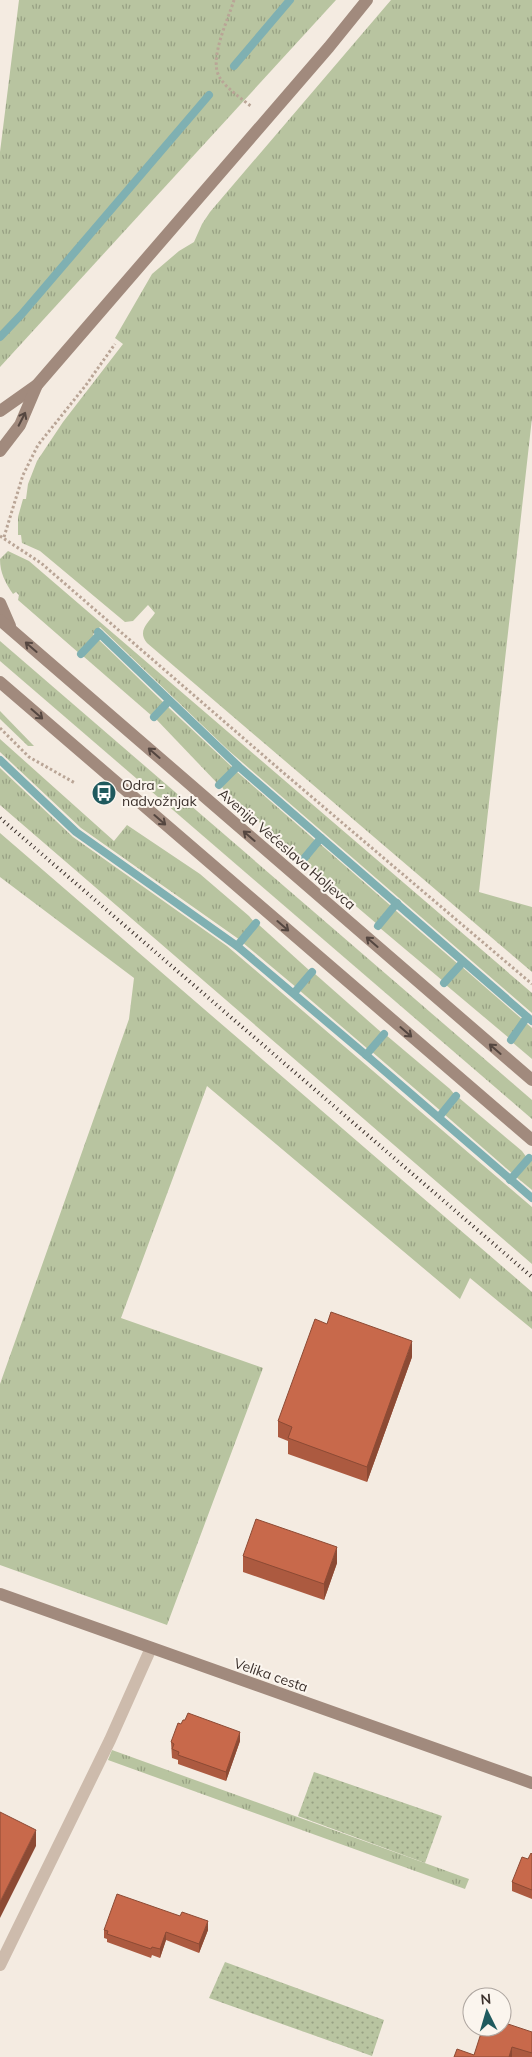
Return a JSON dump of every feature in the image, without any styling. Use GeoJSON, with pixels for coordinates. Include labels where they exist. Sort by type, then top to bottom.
{"type":"FeatureCollection","features":[{"type":"Feature","properties":{"kind":"main road"},"geometry":{"type":"LineString","coordinates":[[0,410],[37,385],[329,47],[367,0]]}},
{"type":"Feature","properties":{"kind":"main road"},"geometry":{"type":"LineString","coordinates":[[0,451],[20,424],[37,385]]}},
{"type":"Feature","properties":{"kind":"main road"},"geometry":{"type":"LineString","coordinates":[[0,603],[12,631]]}},
{"type":"Feature","properties":{"kind":"main road","name":"Avenija Većeslava Holjevca"},"geometry":{"type":"LineString","coordinates":[[0,620],[532,1080]]}},
{"type":"Feature","properties":{"kind":"main road"},"geometry":{"type":"LineString","coordinates":[[0,682],[532,1140]]}},
{"type":"Feature","properties":{"kind":"main road","name":"Velika cesta"},"geometry":{"type":"LineString","coordinates":[[0,1594],[532,1783]]}},
{"type":"Feature","properties":{"kind":"lane"},"geometry":{"type":"LineString","coordinates":[[0,1965],[110,1740],[151,1648]]}},
{"type":"Feature","properties":{"kind":"path"},"geometry":{"type":"LineString","coordinates":[[234,0],[215,66],[220,79],[266,119]]}},
{"type":"Feature","properties":{"kind":"path"},"geometry":{"type":"LineString","coordinates":[[115,344],[86,385],[38,445],[23,475],[2,536],[41,563],[286,776],[532,984]]}},
{"type":"Feature","properties":{"kind":"path"},"geometry":{"type":"LineString","coordinates":[[0,728],[29,757],[74,782]]}},
{"type":"Feature","properties":{"kind":"green space"},"geometry":{"type":"Polygon","coordinates":[[[19,0],[336,0],[0,367],[0,152],[19,0]]]}},
{"type":"Feature","properties":{"kind":"green space"},"geometry":{"type":"Polygon","coordinates":[[[391,0],[532,0],[532,418],[479,892],[532,907],[532,972],[147,643],[144,639],[143,631],[155,613],[148,605],[133,621],[125,622],[40,551],[22,543],[21,535],[18,535],[18,517],[23,499],[26,499],[28,484],[37,461],[63,422],[123,344],[115,338],[152,274],[179,251],[194,242],[210,212],[391,0]]]}},
{"type":"Feature","properties":{"kind":"green space"},"geometry":{"type":"Polygon","coordinates":[[[8,551],[29,561],[532,993],[532,1013],[228,750],[100,627],[93,634],[95,637],[80,654],[18,600],[19,595],[16,592],[13,594],[5,581],[1,569],[0,559],[8,551]]]}},
{"type":"Feature","properties":{"kind":"green space"},"geometry":{"type":"Polygon","coordinates":[[[98,639],[164,703],[152,716],[83,656],[98,639]]]}},
{"type":"Feature","properties":{"kind":"green space"},"geometry":{"type":"Polygon","coordinates":[[[0,641],[532,1100],[532,1119],[0,661],[0,641]]]}},
{"type":"Feature","properties":{"kind":"green space"},"geometry":{"type":"Polygon","coordinates":[[[167,706],[233,768],[218,784],[155,718],[167,706]]]}},
{"type":"Feature","properties":{"kind":"green space"},"geometry":{"type":"Polygon","coordinates":[[[0,711],[34,746],[28,746],[0,719],[0,711]]]}},
{"type":"Feature","properties":{"kind":"green space"},"geometry":{"type":"Polygon","coordinates":[[[0,739],[114,841],[127,825],[200,874],[254,922],[240,940],[81,828],[0,752],[0,739]]]}},
{"type":"Feature","properties":{"kind":"green space"},"geometry":{"type":"Polygon","coordinates":[[[0,768],[73,837],[227,946],[532,1207],[532,1264],[0,805],[0,768]]]}},
{"type":"Feature","properties":{"kind":"green space"},"geometry":{"type":"Polygon","coordinates":[[[236,771],[316,841],[301,859],[225,792],[221,785],[236,771]]]}},
{"type":"Feature","properties":{"kind":"green space"},"geometry":{"type":"Polygon","coordinates":[[[0,833],[532,1292],[532,1329],[470,1278],[460,1299],[207,1086],[121,1318],[263,1368],[167,1625],[0,1565],[0,1384],[129,1019],[134,978],[0,877],[0,833]]]}},
{"type":"Feature","properties":{"kind":"green space"},"geometry":{"type":"Polygon","coordinates":[[[319,843],[391,906],[377,924],[304,862],[319,843]]]}},
{"type":"Feature","properties":{"kind":"green space"},"geometry":{"type":"Polygon","coordinates":[[[394,909],[458,964],[443,981],[380,928],[394,909]]]}},
{"type":"Feature","properties":{"kind":"green space"},"geometry":{"type":"Polygon","coordinates":[[[258,924],[310,971],[297,988],[242,942],[258,924]]]}},
{"type":"Feature","properties":{"kind":"green space"},"geometry":{"type":"Polygon","coordinates":[[[461,966],[523,1020],[509,1038],[446,985],[461,966]]]}},
{"type":"Feature","properties":{"kind":"green space"},"geometry":{"type":"Polygon","coordinates":[[[314,973],[382,1033],[369,1050],[299,990],[314,973]]]}},
{"type":"Feature","properties":{"kind":"green space"},"geometry":{"type":"Polygon","coordinates":[[[525,1022],[532,1028],[532,1059],[512,1042],[525,1022]]]}},
{"type":"Feature","properties":{"kind":"green space"},"geometry":{"type":"Polygon","coordinates":[[[386,1035],[455,1095],[442,1112],[371,1051],[386,1035]]]}},
{"type":"Feature","properties":{"kind":"green space"},"geometry":{"type":"Polygon","coordinates":[[[458,1097],[522,1151],[527,1158],[514,1175],[444,1114],[458,1097]]]}},
{"type":"Feature","properties":{"kind":"green space"},"geometry":{"type":"Polygon","coordinates":[[[532,1160],[532,1190],[515,1176],[532,1160]]]}},
{"type":"Feature","properties":{"kind":"green space"},"geometry":{"type":"Polygon","coordinates":[[[112,1750],[469,1879],[465,1889],[108,1760],[112,1750]]]}},
{"type":"Feature","properties":{"kind":"green space"},"geometry":{"type":"Polygon","coordinates":[[[314,1772],[442,1816],[425,1863],[298,1816],[314,1772]]]}},
{"type":"Feature","properties":{"kind":"green space"},"geometry":{"type":"Polygon","coordinates":[[[225,1962],[384,2020],[372,2056],[209,1998],[225,1962]]]}},
{"type":"Feature","properties":{"kind":"building"},"geometry":{"type":"Polygon","coordinates":[[[331,1312],[412,1341],[367,1467],[288,1438],[292,1427],[278,1421],[315,1319],[327,1324],[331,1312]]]}},
{"type":"Feature","properties":{"kind":"building"},"geometry":{"type":"Polygon","coordinates":[[[256,1519],[337,1547],[324,1584],[243,1556],[256,1519]]]}},
{"type":"Feature","properties":{"kind":"building"},"geometry":{"type":"Polygon","coordinates":[[[188,1713],[240,1732],[226,1772],[178,1755],[179,1752],[172,1749],[174,1744],[171,1742],[178,1723],[181,1724],[185,1720],[188,1713]]]}},
{"type":"Feature","properties":{"kind":"building"},"geometry":{"type":"Polygon","coordinates":[[[0,1812],[36,1830],[0,1902],[0,1812]]]}},
{"type":"Feature","properties":{"kind":"building"},"geometry":{"type":"Polygon","coordinates":[[[531,1853],[532,1890],[512,1882],[522,1857],[528,1859],[531,1853]]]}},
{"type":"Feature","properties":{"kind":"building"},"geometry":{"type":"Polygon","coordinates":[[[117,1894],[180,1916],[182,1912],[208,1921],[199,1944],[166,1932],[160,1949],[152,1947],[151,1949],[107,1934],[108,1931],[104,1930],[117,1894]]]}},
{"type":"Feature","properties":{"kind":"building"},"geometry":{"type":"Polygon","coordinates":[[[512,2025],[532,2032],[532,2053],[512,2047],[509,2057],[454,2057],[457,2049],[474,2055],[480,2037],[512,2037],[512,2025]]]}},
{"type":"Feature","properties":{"kind":"waterway"},"geometry":{"type":"LineString","coordinates":[[234,66],[290,0]]}},
{"type":"Feature","properties":{"kind":"waterway"},"geometry":{"type":"LineString","coordinates":[[0,337],[21,315],[209,95]]}},
{"type":"Feature","properties":{"kind":"waterway"},"geometry":{"type":"LineString","coordinates":[[98,632],[238,766],[532,1021]]}},
{"type":"Feature","properties":{"kind":"waterway"},"geometry":{"type":"LineString","coordinates":[[81,654],[100,634]]}},
{"type":"Feature","properties":{"kind":"waterway"},"geometry":{"type":"LineString","coordinates":[[154,717],[169,701]]}},
{"type":"Feature","properties":{"kind":"waterway"},"geometry":{"type":"LineString","coordinates":[[0,760],[76,832],[237,946],[532,1198]]}},
{"type":"Feature","properties":{"kind":"waterway"},"geometry":{"type":"LineString","coordinates":[[219,785],[238,766]]}},
{"type":"Feature","properties":{"kind":"waterway"},"geometry":{"type":"LineString","coordinates":[[302,861],[321,838]]}},
{"type":"Feature","properties":{"kind":"waterway"},"geometry":{"type":"LineString","coordinates":[[378,926],[397,903]]}},
{"type":"Feature","properties":{"kind":"waterway"},"geometry":{"type":"LineString","coordinates":[[237,946],[256,923]]}},
{"type":"Feature","properties":{"kind":"waterway"},"geometry":{"type":"LineString","coordinates":[[444,983],[463,962]]}},
{"type":"Feature","properties":{"kind":"waterway"},"geometry":{"type":"LineString","coordinates":[[294,993],[312,972]]}},
{"type":"Feature","properties":{"kind":"waterway"},"geometry":{"type":"LineString","coordinates":[[511,1040],[527,1017]]}},
{"type":"Feature","properties":{"kind":"waterway"},"geometry":{"type":"LineString","coordinates":[[366,1055],[384,1034]]}},
{"type":"Feature","properties":{"kind":"waterway"},"geometry":{"type":"LineString","coordinates":[[439,1117],[456,1096]]}},
{"type":"Feature","properties":{"kind":"waterway"},"geometry":{"type":"LineString","coordinates":[[510,1180],[529,1158]]}},
{"type":"Feature","properties":{"kind":"railway"},"geometry":{"type":"LineString","coordinates":[[0,818],[532,1277]]}},
{"type":"Feature","properties":{"kind":"place","name":"Odra - nadvožnjak"},"geometry":{"type":"Point","coordinates":[104,793]}}]}
